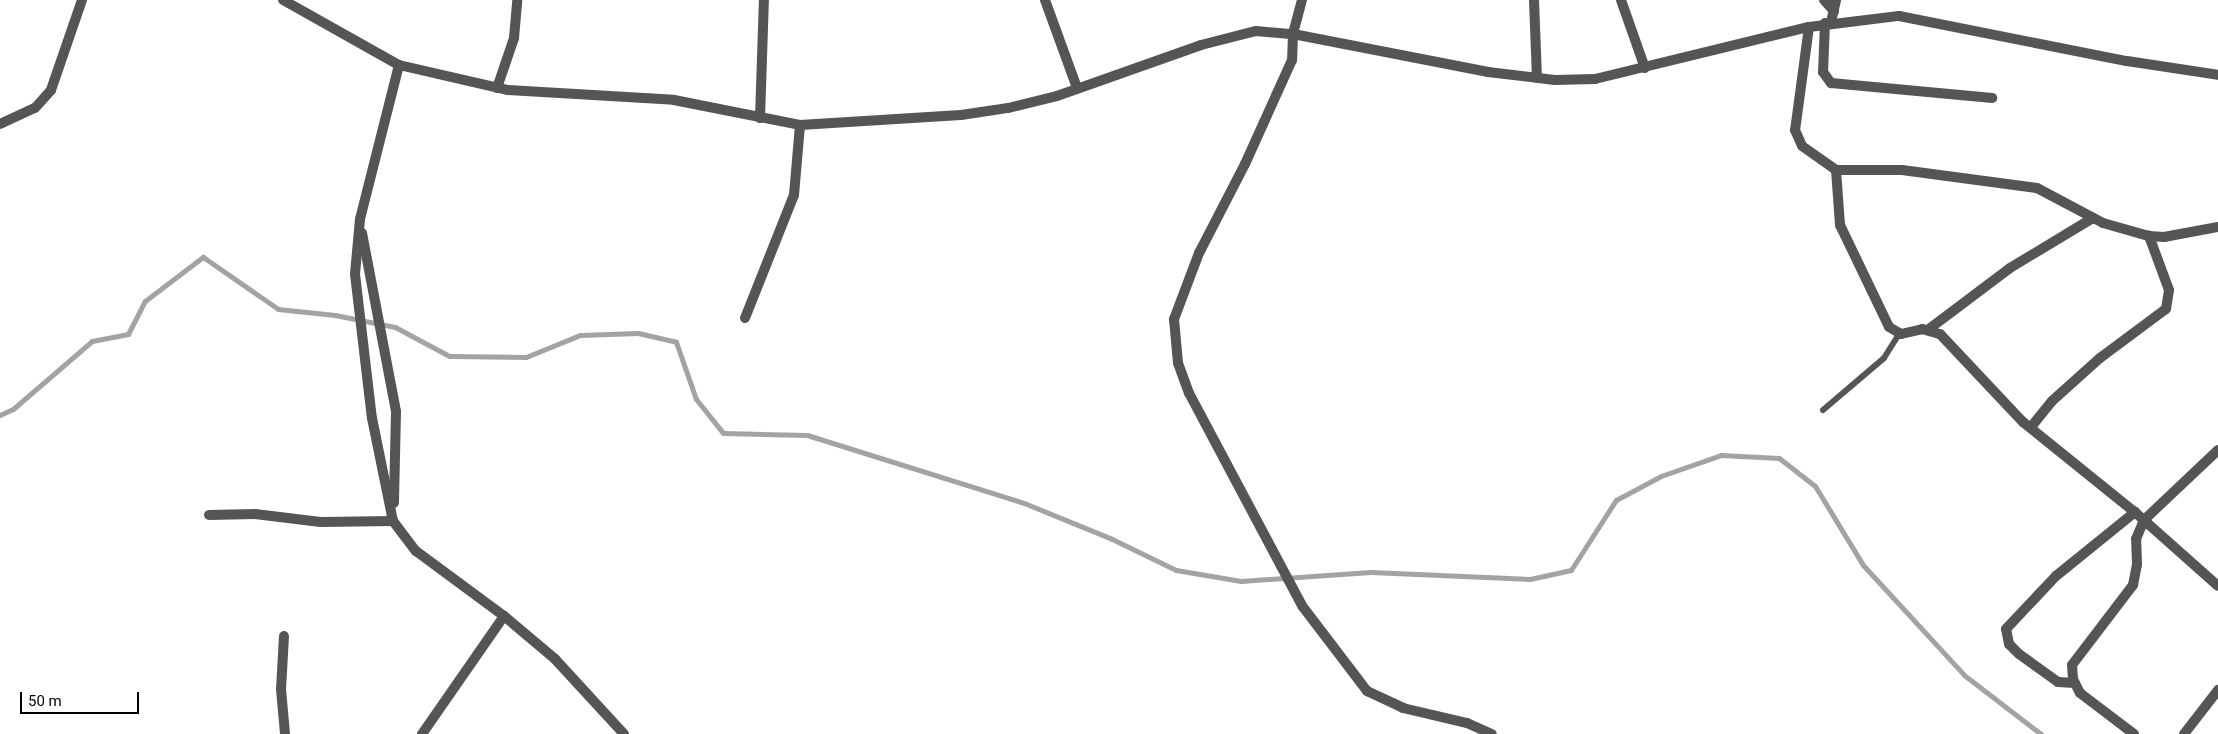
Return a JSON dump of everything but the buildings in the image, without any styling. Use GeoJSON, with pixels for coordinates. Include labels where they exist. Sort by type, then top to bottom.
{"type":"FeatureCollection","features":[{"type":"Feature","properties":{"kind":"street"},"geometry":{"type":"LineString","coordinates":[[0,124],[35,108],[51,90],[82,0]]}},
{"type":"Feature","properties":{"kind":"street"},"geometry":{"type":"LineString","coordinates":[[284,0],[399,65],[497,88],[674,100],[800,125],[961,115],[1008,108],[1077,88],[1228,38],[1256,31],[1293,34],[1406,59],[1537,78],[1595,79],[1808,27],[1828,23],[1899,16],[2127,61],[2218,75]]}},
{"type":"Feature","properties":{"kind":"street"},"geometry":{"type":"LineString","coordinates":[[497,88],[514,38],[516,0]]}},
{"type":"Feature","properties":{"kind":"street"},"geometry":{"type":"LineString","coordinates":[[760,118],[764,0]]}},
{"type":"Feature","properties":{"kind":"street"},"geometry":{"type":"LineString","coordinates":[[1045,0],[1077,88]]}},
{"type":"Feature","properties":{"kind":"street"},"geometry":{"type":"LineString","coordinates":[[1302,0],[1293,34],[1292,60],[1245,164],[1199,253],[1174,318],[1174,345],[1189,393],[1303,607],[1367,692],[1403,708],[1467,723],[1492,734]]}},
{"type":"Feature","properties":{"kind":"street"},"geometry":{"type":"LineString","coordinates":[[1534,0],[1537,78]]}},
{"type":"Feature","properties":{"kind":"street"},"geometry":{"type":"LineString","coordinates":[[1621,0],[1645,68]]}},
{"type":"Feature","properties":{"kind":"street"},"geometry":{"type":"LineString","coordinates":[[1824,0],[1834,11]]}},
{"type":"Feature","properties":{"kind":"street"},"geometry":{"type":"LineString","coordinates":[[1836,0],[1834,11],[1828,23],[1823,72],[1831,83],[1992,98]]}},
{"type":"Feature","properties":{"kind":"street"},"geometry":{"type":"LineString","coordinates":[[1808,27],[1795,130],[1802,146],[1836,170],[1902,170],[2037,188],[2118,229],[2149,236],[2164,237],[2218,227]]}},
{"type":"Feature","properties":{"kind":"street"},"geometry":{"type":"LineString","coordinates":[[399,65],[360,219],[355,274],[372,418],[393,521],[416,551],[504,616],[555,659],[624,734]]}},
{"type":"Feature","properties":{"kind":"street"},"geometry":{"type":"LineString","coordinates":[[745,318],[794,195],[800,125]]}},
{"type":"Feature","properties":{"kind":"street"},"geometry":{"type":"LineString","coordinates":[[1836,170],[1837,210],[1846,240],[1890,327],[1899,334],[1929,329],[2010,268],[2093,218]]}},
{"type":"Feature","properties":{"kind":"street"},"geometry":{"type":"LineString","coordinates":[[360,219],[396,412],[393,521]]}},
{"type":"Feature","properties":{"kind":"street"},"geometry":{"type":"LineString","coordinates":[[2031,428],[2052,401],[2093,364],[2166,309],[2169,290],[2149,236]]}},
{"type":"Feature","properties":{"kind":"street"},"geometry":{"type":"LineString","coordinates":[[1929,329],[1944,338],[1994,393],[2031,428],[2135,512],[2218,586]]}},
{"type":"Feature","properties":{"kind":"street"},"geometry":{"type":"LineString","coordinates":[[2134,734],[2085,698],[2075,683],[2072,665],[2133,585],[2137,564],[2136,539],[2144,520],[2218,450]]}},
{"type":"Feature","properties":{"kind":"street"},"geometry":{"type":"LineString","coordinates":[[2075,683],[2058,682],[2019,654],[2009,644],[2006,629],[2056,576],[2135,512]]}},
{"type":"Feature","properties":{"kind":"street"},"geometry":{"type":"LineString","coordinates":[[209,515],[255,514],[320,522],[393,521]]}},
{"type":"Feature","properties":{"kind":"street"},"geometry":{"type":"LineString","coordinates":[[422,734],[504,616]]}},
{"type":"Feature","properties":{"kind":"street"},"geometry":{"type":"LineString","coordinates":[[284,636],[281,719],[285,734]]}},
{"type":"Feature","properties":{"kind":"street"},"geometry":{"type":"LineString","coordinates":[[2184,734],[2218,690]]}},
{"type":"Feature","properties":{"kind":"lane"},"geometry":{"type":"LineString","coordinates":[[1823,410],[1884,358],[1899,334]]}},
{"type":"Feature","properties":{"kind":"waterway"},"geometry":{"type":"LineString","coordinates":[[0,415],[13,409],[92,341],[128,334],[145,301],[203,257],[278,309],[335,315],[395,327],[449,356],[526,357],[580,335],[638,333],[676,342],[696,399],[723,433],[807,435],[1024,503],[1112,539],[1176,570],[1241,581],[1371,572],[1530,579],[1571,570],[1616,500],[1661,476],[1721,455],[1779,458],[1815,486],[1863,565],[1964,675],[2041,734]]}}]}
